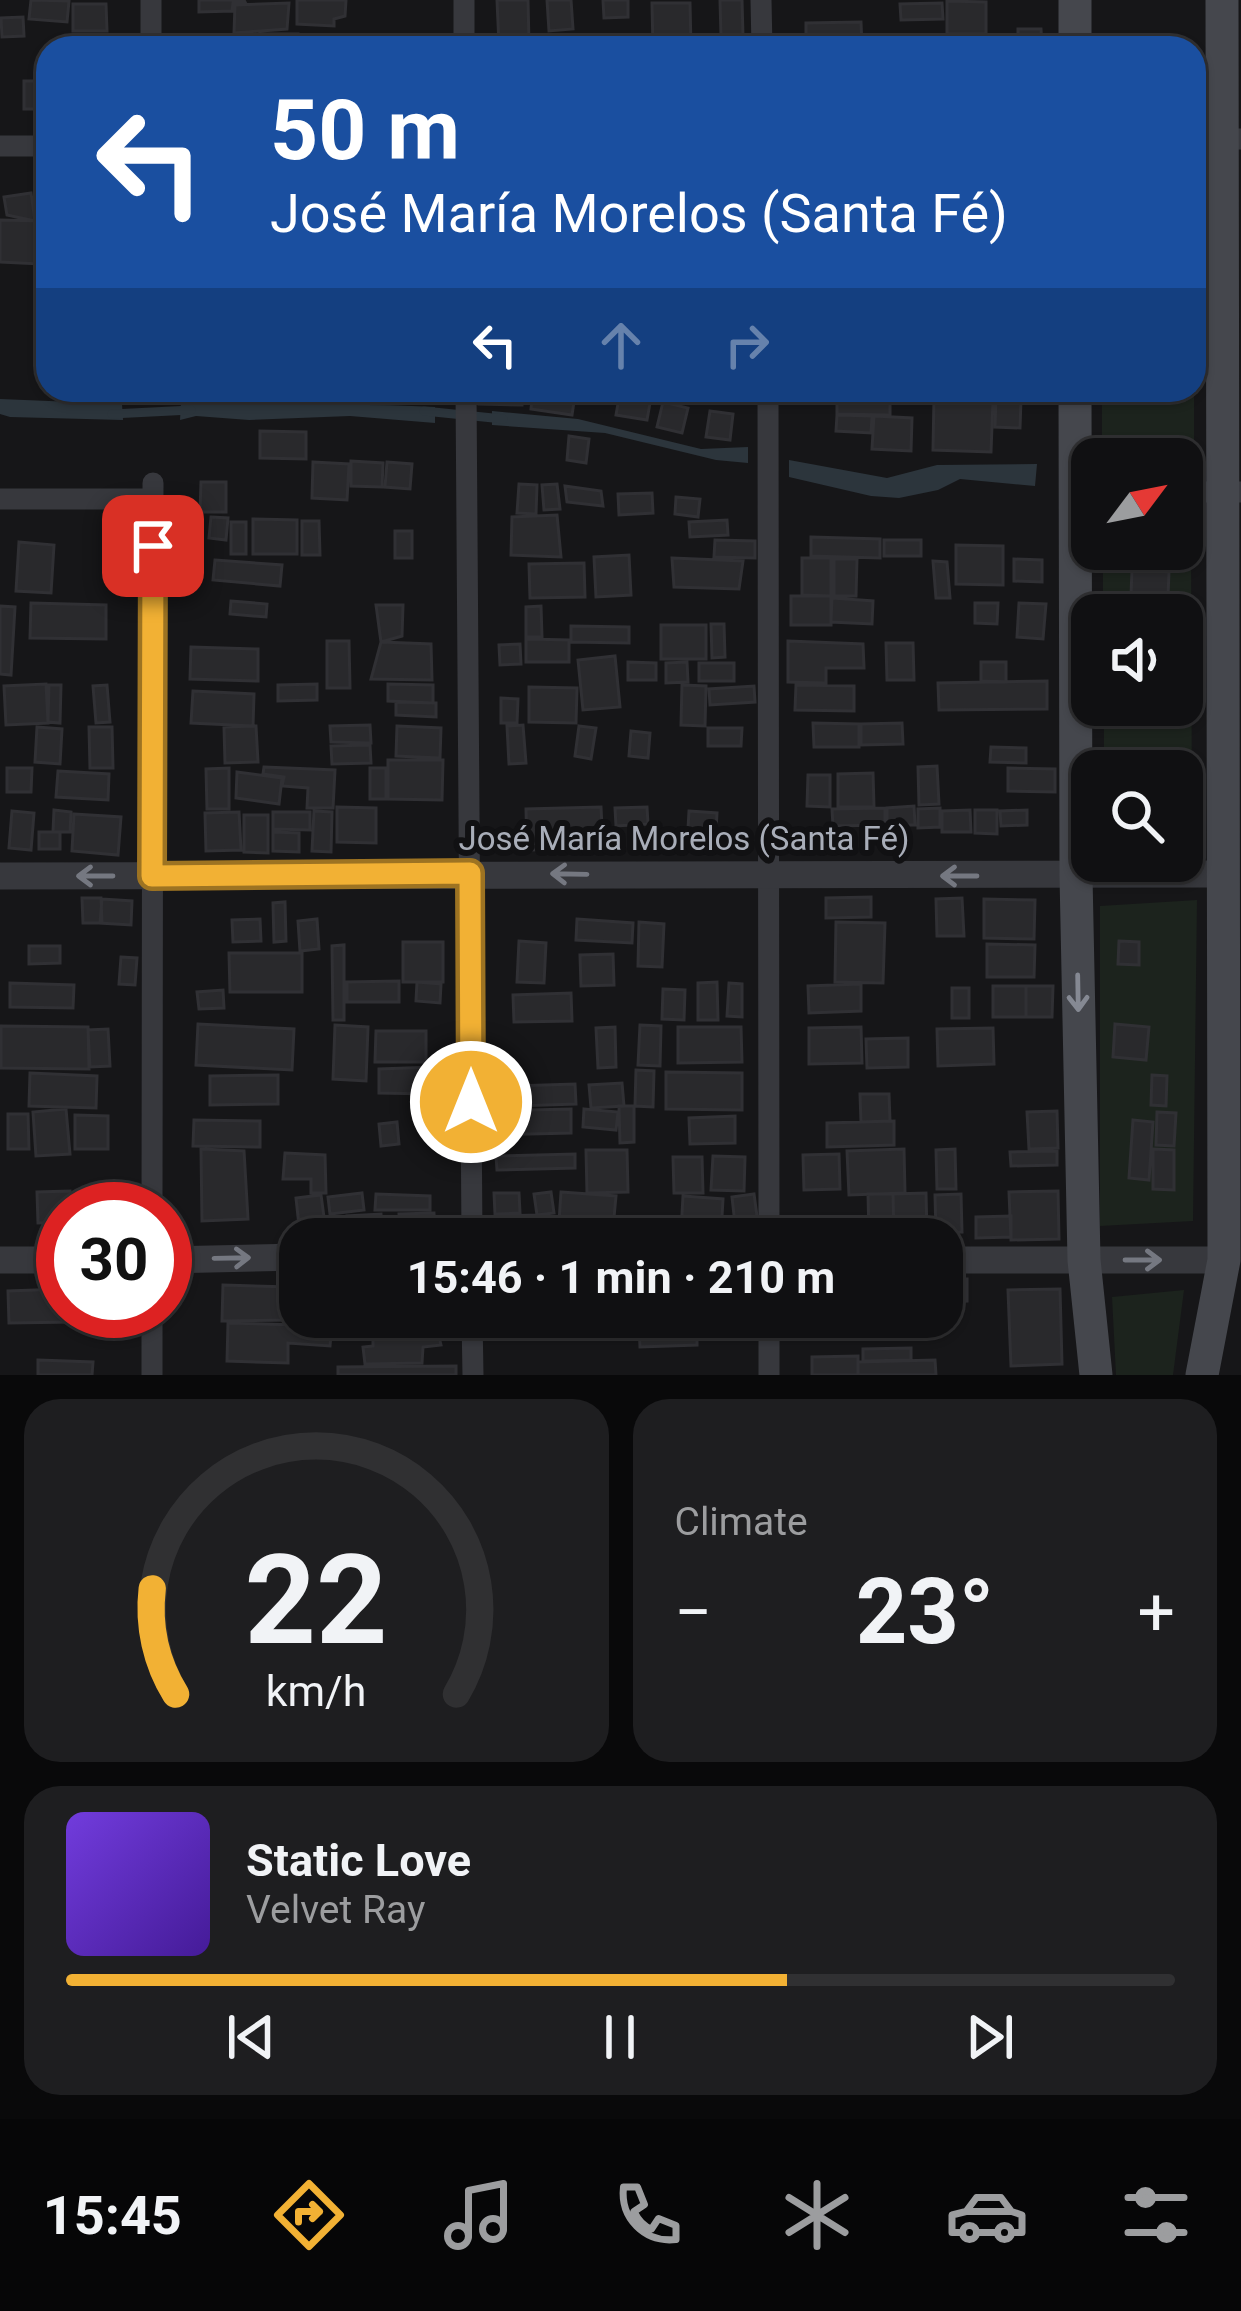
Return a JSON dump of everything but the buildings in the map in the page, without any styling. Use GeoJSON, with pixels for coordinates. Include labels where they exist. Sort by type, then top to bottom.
{"type":"FeatureCollection","features":[{"type":"Feature","properties":{"kind":"main road"},"geometry":{"type":"LineString","coordinates":[[1075,0],[1075,36]]}},
{"type":"Feature","properties":{"kind":"main road"},"geometry":{"type":"LineString","coordinates":[[1202,1375],[1224,1260],[1232,874],[1232,492],[1219,139],[1222,0]]}},
{"type":"Feature","properties":{"kind":"main road"},"geometry":{"type":"LineString","coordinates":[[1076,402],[1079,438]]}},
{"type":"Feature","properties":{"kind":"main road"},"geometry":{"type":"LineString","coordinates":[[1079,750],[1082,570]]}},
{"type":"Feature","properties":{"kind":"main road"},"geometry":{"type":"LineString","coordinates":[[1076,882],[1084,1260],[1096,1375]]}},
{"type":"Feature","properties":{"kind":"street"},"geometry":{"type":"LineString","coordinates":[[151,0],[151,36]]}},
{"type":"Feature","properties":{"kind":"street"},"geometry":{"type":"LineString","coordinates":[[464,0],[464,36]]}},
{"type":"Feature","properties":{"kind":"street"},"geometry":{"type":"LineString","coordinates":[[761,0],[762,36]]}},
{"type":"Feature","properties":{"kind":"street"},"geometry":{"type":"LineString","coordinates":[[0,146],[36,146]]}},
{"type":"Feature","properties":{"kind":"street"},"geometry":{"type":"LineString","coordinates":[[466,402],[472,1218]]}},
{"type":"Feature","properties":{"kind":"street"},"geometry":{"type":"LineString","coordinates":[[768,402],[769,1218]]}},
{"type":"Feature","properties":{"kind":"street"},"geometry":{"type":"LineString","coordinates":[[0,499],[153,491],[152,1182]]}},
{"type":"Feature","properties":{"kind":"street","name":"José María Morelos (Santa Fé)"},"geometry":{"type":"LineString","coordinates":[[0,876],[1071,876]]}},
{"type":"Feature","properties":{"kind":"street"},"geometry":{"type":"LineString","coordinates":[[192,1259],[279,1257]]}},
{"type":"Feature","properties":{"kind":"street"},"geometry":{"type":"LineString","coordinates":[[0,1260],[36,1260]]}},
{"type":"Feature","properties":{"kind":"street"},"geometry":{"type":"LineString","coordinates":[[963,1260],[1224,1260]]}},
{"type":"Feature","properties":{"kind":"street"},"geometry":{"type":"LineString","coordinates":[[152,1338],[152,1375]]}},
{"type":"Feature","properties":{"kind":"street"},"geometry":{"type":"LineString","coordinates":[[472,1338],[473,1375]]}},
{"type":"Feature","properties":{"kind":"street"},"geometry":{"type":"LineString","coordinates":[[769,1338],[769,1375]]}},
{"type":"Feature","properties":{"kind":"shaded area"},"geometry":{"type":"Polygon","coordinates":[[[0,399],[122,404],[123,420],[10,417],[0,414],[0,399]]]}},
{"type":"Feature","properties":{"kind":"shaded area"},"geometry":{"type":"Polygon","coordinates":[[[181,402],[435,407],[435,423],[350,416],[249,420],[196,416],[180,420],[181,402]]]}},
{"type":"Feature","properties":{"kind":"shaded area"},"geometry":{"type":"Polygon","coordinates":[[[1102,402],[1194,402],[1194,438],[1102,438],[1102,402]]]}},
{"type":"Feature","properties":{"kind":"shaded area"},"geometry":{"type":"Polygon","coordinates":[[[492,411],[578,419],[701,449],[748,447],[748,463],[716,460],[605,433],[492,425],[492,411]]]}},
{"type":"Feature","properties":{"kind":"shaded area"},"geometry":{"type":"Polygon","coordinates":[[[789,460],[887,478],[937,465],[1037,464],[1035,486],[960,479],[938,490],[899,498],[789,477],[789,460]]]}},
{"type":"Feature","properties":{"kind":"shaded area"},"geometry":{"type":"Polygon","coordinates":[[[1103,570],[1191,570],[1191,594],[1103,594],[1103,570]]]}},
{"type":"Feature","properties":{"kind":"shaded area"},"geometry":{"type":"Polygon","coordinates":[[[1104,726],[1192,726],[1192,750],[1104,750],[1104,726]]]}},
{"type":"Feature","properties":{"kind":"shaded area"},"geometry":{"type":"Polygon","coordinates":[[[1197,900],[1193,1221],[1100,1226],[1100,906],[1197,900]]]}},
{"type":"Feature","properties":{"kind":"shaded area"},"geometry":{"type":"Polygon","coordinates":[[[1184,1290],[1173,1375],[1116,1375],[1112,1297],[1184,1290]]]}},
{"type":"Feature","properties":{"kind":"waterway"},"geometry":{"type":"LineString","coordinates":[[112,414],[191,410]]}},
{"type":"Feature","properties":{"kind":"waterway"},"geometry":{"type":"LineString","coordinates":[[424,411],[503,419]]}},
{"type":"Feature","properties":{"kind":"route"},"geometry":{"type":"LineString","coordinates":[[153,546],[152,876],[470,873],[471,1102]]}}]}
